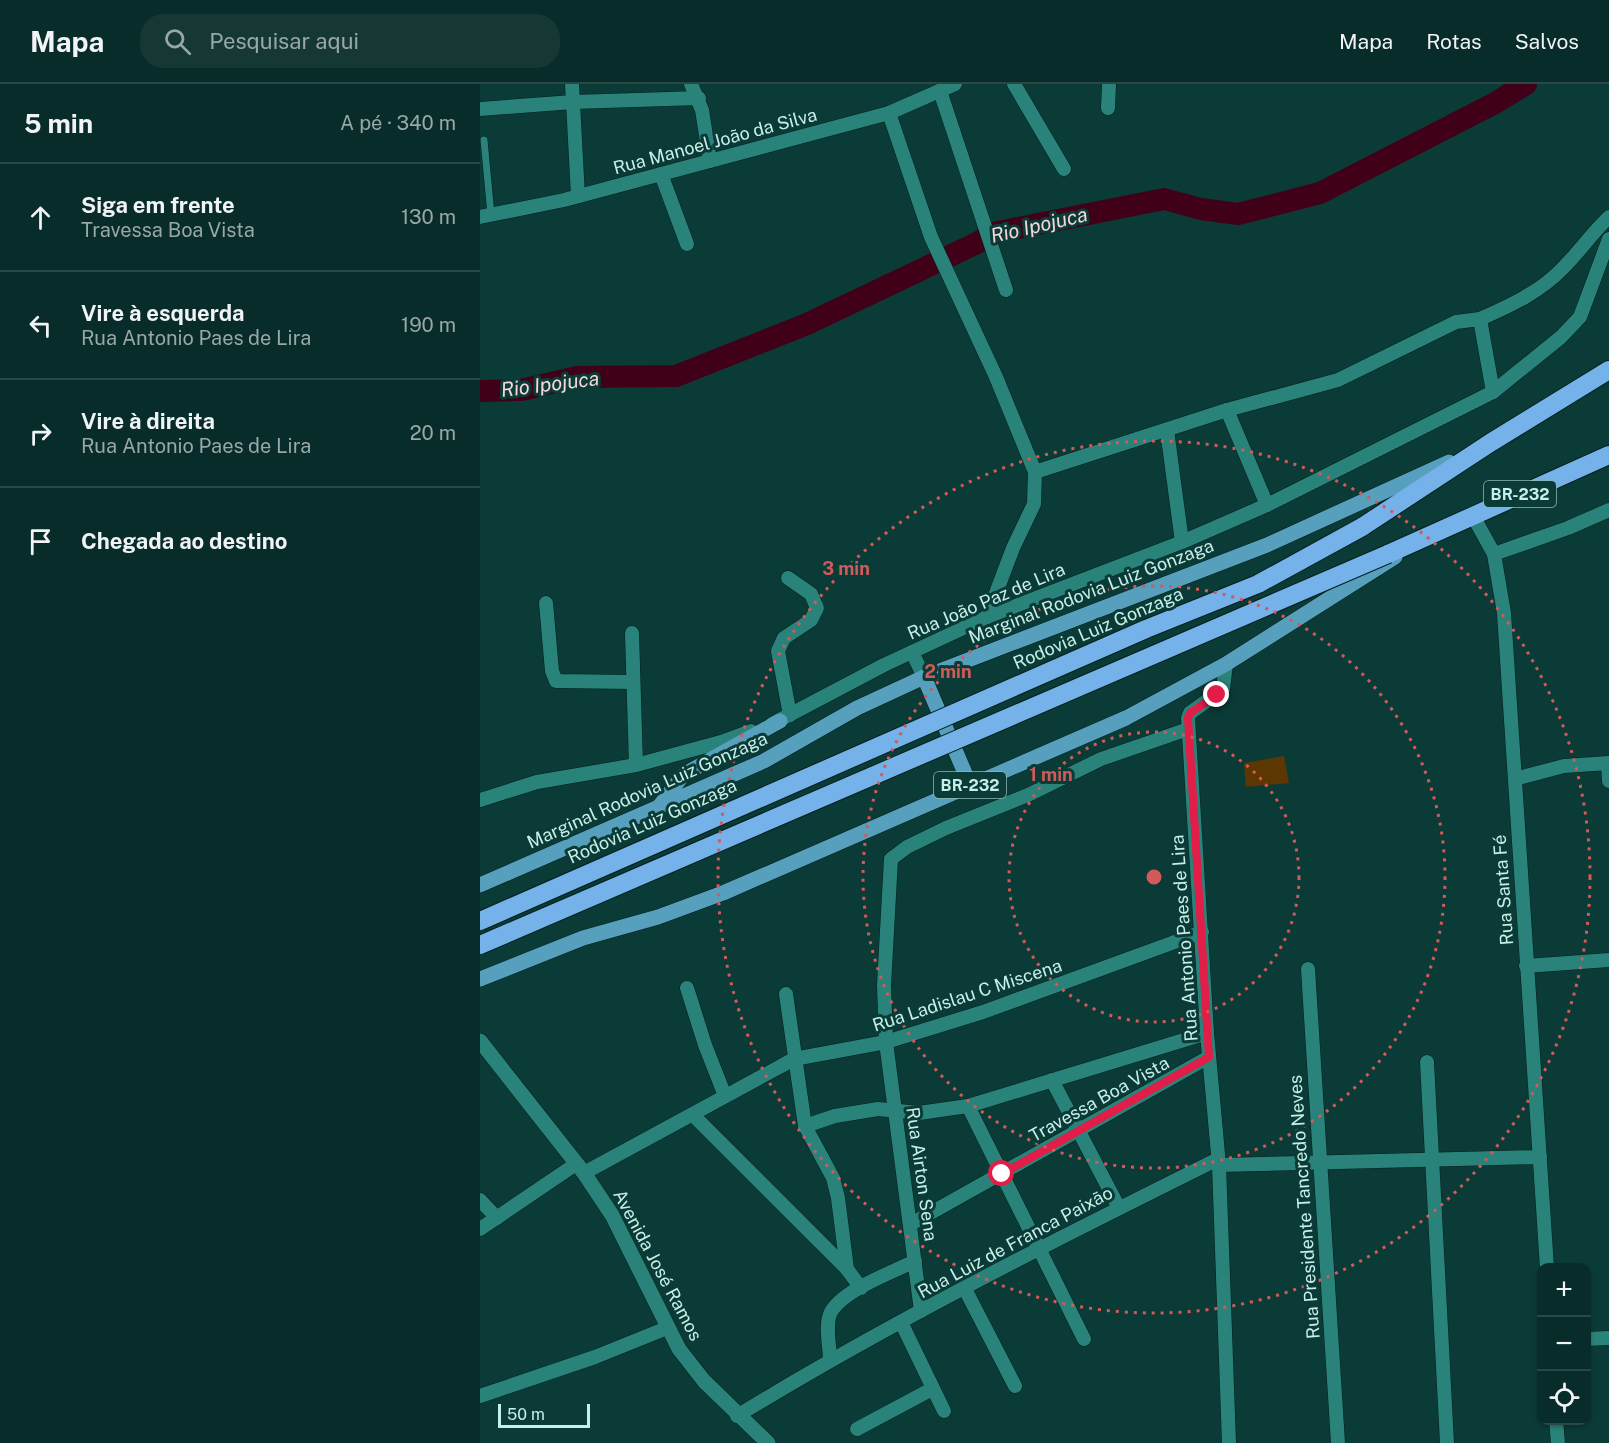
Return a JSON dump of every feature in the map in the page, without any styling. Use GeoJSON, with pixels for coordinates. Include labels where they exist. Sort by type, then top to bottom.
{"type":"FeatureCollection","features":[{"type":"Feature","properties":{"kind":"highway","name":"Rodovia Luiz Gonzaga"},"geometry":{"type":"LineString","coordinates":[[480,921],[1146,629],[1258,584],[1362,527],[1490,443],[1609,370]]}},
{"type":"Feature","properties":{"kind":"highway","name":"BR-232"},"geometry":{"type":"LineString","coordinates":[[480,945],[1432,535],[1609,455]]}},
{"type":"Feature","properties":{"kind":"main road","name":"Marginal Rodovia Luiz Gonzaga"},"geometry":{"type":"LineString","coordinates":[[480,885],[764,760],[857,708],[924,677],[1267,545],[1490,443]]}},
{"type":"Feature","properties":{"kind":"main road","name":"BR-232"},"geometry":{"type":"LineString","coordinates":[[480,979],[583,938],[658,917],[723,893],[1126,718],[1226,664],[1432,535]]}},
{"type":"Feature","properties":{"kind":"main road"},"geometry":{"type":"LineString","coordinates":[[924,677],[970,785]]}},
{"type":"Feature","properties":{"kind":"main road"},"geometry":{"type":"LineString","coordinates":[[657,809],[683,775],[785,718]]}},
{"type":"Feature","properties":{"kind":"street"},"geometry":{"type":"LineString","coordinates":[[572,84],[578,196]]}},
{"type":"Feature","properties":{"kind":"street"},"geometry":{"type":"LineString","coordinates":[[691,84],[699,98],[710,161]]}},
{"type":"Feature","properties":{"kind":"street","name":"Rua Manoel João da Silva"},"geometry":{"type":"LineString","coordinates":[[486,216],[578,196],[889,113],[954,84]]}},
{"type":"Feature","properties":{"kind":"street"},"geometry":{"type":"LineString","coordinates":[[1014,84],[1064,170]]}},
{"type":"Feature","properties":{"kind":"street"},"geometry":{"type":"LineString","coordinates":[[1108,108],[1109,84]]}},
{"type":"Feature","properties":{"kind":"street"},"geometry":{"type":"LineString","coordinates":[[940,91],[1006,290]]}},
{"type":"Feature","properties":{"kind":"street"},"geometry":{"type":"LineString","coordinates":[[480,109],[573,102],[699,98]]}},
{"type":"Feature","properties":{"kind":"street"},"geometry":{"type":"LineString","coordinates":[[889,113],[932,237],[996,377],[1035,472],[1034,504],[1013,548],[987,618]]}},
{"type":"Feature","properties":{"kind":"street"},"geometry":{"type":"LineString","coordinates":[[661,174],[687,244]]}},
{"type":"Feature","properties":{"kind":"street"},"geometry":{"type":"LineString","coordinates":[[1035,472],[1227,410],[1338,380],[1456,322],[1480,319],[1506,308],[1544,285],[1609,217]]}},
{"type":"Feature","properties":{"kind":"street","name":"Rua João Paz de Lira"},"geometry":{"type":"LineString","coordinates":[[480,800],[537,782],[636,765],[721,742],[785,718],[912,652],[987,618],[1182,542],[1267,505],[1493,392],[1561,337],[1580,317],[1609,239]]}},
{"type":"Feature","properties":{"kind":"street"},"geometry":{"type":"LineString","coordinates":[[1480,319],[1493,392]]}},
{"type":"Feature","properties":{"kind":"street"},"geometry":{"type":"LineString","coordinates":[[1227,410],[1267,505]]}},
{"type":"Feature","properties":{"kind":"street"},"geometry":{"type":"LineString","coordinates":[[1167,430],[1182,542]]}},
{"type":"Feature","properties":{"kind":"street"},"geometry":{"type":"LineString","coordinates":[[1494,554],[1568,528],[1609,510]]}},
{"type":"Feature","properties":{"kind":"street","name":"Rua Santa Fé"},"geometry":{"type":"LineString","coordinates":[[1473,516],[1494,554],[1504,613],[1547,1263]]}},
{"type":"Feature","properties":{"kind":"street"},"geometry":{"type":"LineString","coordinates":[[785,718],[778,651],[784,638],[811,620],[817,608],[811,594],[788,578]]}},
{"type":"Feature","properties":{"kind":"street"},"geometry":{"type":"LineString","coordinates":[[546,603],[552,671],[556,681],[633,682]]}},
{"type":"Feature","properties":{"kind":"street"},"geometry":{"type":"LineString","coordinates":[[632,633],[636,765]]}},
{"type":"Feature","properties":{"kind":"street"},"geometry":{"type":"LineString","coordinates":[[912,652],[924,677]]}},
{"type":"Feature","properties":{"kind":"street"},"geometry":{"type":"LineString","coordinates":[[1188,729],[1190,713],[1223,689],[1226,664]]}},
{"type":"Feature","properties":{"kind":"street","name":"Rua Airton Sena"},"geometry":{"type":"LineString","coordinates":[[921,1311],[886,1042],[884,985],[889,868],[894,855],[946,828],[1028,795],[1101,759],[1188,729]]}},
{"type":"Feature","properties":{"kind":"street","name":"Rua Antonio Paes de Lira"},"geometry":{"type":"LineString","coordinates":[[1188,729],[1207,1033],[1218,1162],[1229,1443]]}},
{"type":"Feature","properties":{"kind":"street"},"geometry":{"type":"LineString","coordinates":[[1515,779],[1564,766],[1609,763],[1609,781]]}},
{"type":"Feature","properties":{"kind":"street","name":"Rua Ladislau C Miscena"},"geometry":{"type":"LineString","coordinates":[[480,1229],[580,1168],[693,1115],[794,1059],[886,1042],[1039,993],[1202,932]]}},
{"type":"Feature","properties":{"kind":"street"},"geometry":{"type":"LineString","coordinates":[[1526,966],[1609,960]]}},
{"type":"Feature","properties":{"kind":"street","name":"Rua Presidente Tancredo Neves"},"geometry":{"type":"LineString","coordinates":[[1308,969],[1338,1443]]}},
{"type":"Feature","properties":{"kind":"street"},"geometry":{"type":"LineString","coordinates":[[687,988],[705,1045],[725,1096]]}},
{"type":"Feature","properties":{"kind":"street"},"geometry":{"type":"LineString","coordinates":[[786,994],[805,1126],[833,1178],[848,1269]]}},
{"type":"Feature","properties":{"kind":"street"},"geometry":{"type":"LineString","coordinates":[[805,1126],[835,1116],[895,1110],[919,1113],[968,1106],[1207,1033]]}},
{"type":"Feature","properties":{"kind":"street","name":"Avenida José Ramos"},"geometry":{"type":"LineString","coordinates":[[480,1041],[580,1168],[612,1215],[679,1349],[704,1381],[737,1416],[768,1443]]}},
{"type":"Feature","properties":{"kind":"street","name":"Travessa Boa Vista"},"geometry":{"type":"LineString","coordinates":[[911,1224],[1209,1057]]}},
{"type":"Feature","properties":{"kind":"street"},"geometry":{"type":"LineString","coordinates":[[1426,1062],[1447,1443]]}},
{"type":"Feature","properties":{"kind":"street"},"geometry":{"type":"LineString","coordinates":[[1052,1080],[1119,1208]]}},
{"type":"Feature","properties":{"kind":"street"},"geometry":{"type":"LineString","coordinates":[[968,1106],[1084,1339]]}},
{"type":"Feature","properties":{"kind":"street"},"geometry":{"type":"LineString","coordinates":[[693,1115],[848,1269],[861,1288]]}},
{"type":"Feature","properties":{"kind":"street","name":"Rua Luiz de Franca Paixão"},"geometry":{"type":"LineString","coordinates":[[737,1416],[830,1360],[921,1311],[1119,1208],[1218,1162],[1430,1160],[1540,1156]]}},
{"type":"Feature","properties":{"kind":"street"},"geometry":{"type":"LineString","coordinates":[[480,1200],[497,1218]]}},
{"type":"Feature","properties":{"kind":"street","name":"Rua Luiz de Franca Paixão"},"geometry":{"type":"LineString","coordinates":[[830,1360],[830,1316],[843,1299],[915,1261]]}},
{"type":"Feature","properties":{"kind":"street"},"geometry":{"type":"LineString","coordinates":[[965,1288],[1015,1386]]}},
{"type":"Feature","properties":{"kind":"street"},"geometry":{"type":"LineString","coordinates":[[902,1322],[944,1411]]}},
{"type":"Feature","properties":{"kind":"street"},"geometry":{"type":"LineString","coordinates":[[480,1396],[594,1357],[667,1328]]}},
{"type":"Feature","properties":{"kind":"street"},"geometry":{"type":"LineString","coordinates":[[1591,1339],[1609,1338]]}},
{"type":"Feature","properties":{"kind":"street"},"geometry":{"type":"LineString","coordinates":[[857,1429],[933,1389]]}},
{"type":"Feature","properties":{"kind":"street"},"geometry":{"type":"LineString","coordinates":[[1556,1425],[1558,1443]]}},
{"type":"Feature","properties":{"kind":"lane"},"geometry":{"type":"LineString","coordinates":[[484,140],[486,216]]}},
{"type":"Feature","properties":{"kind":"shaded area"},"geometry":{"type":"Polygon","coordinates":[[[1284,756],[1289,783],[1246,787],[1244,763],[1284,756]]]}},
{"type":"Feature","properties":{"kind":"waterway","name":"Rio Ipojuca"},"geometry":{"type":"LineString","coordinates":[[480,391],[521,390],[577,377],[676,376],[807,324],[977,243],[993,233],[1164,199],[1201,209],[1238,214],[1320,193],[1495,103],[1526,84]]}},
{"type":"Feature","properties":{"kind":"route"},"geometry":{"type":"LineString","coordinates":[[1002,1174],[1209,1057],[1188,718],[1190,713],[1217,695]]}}]}
